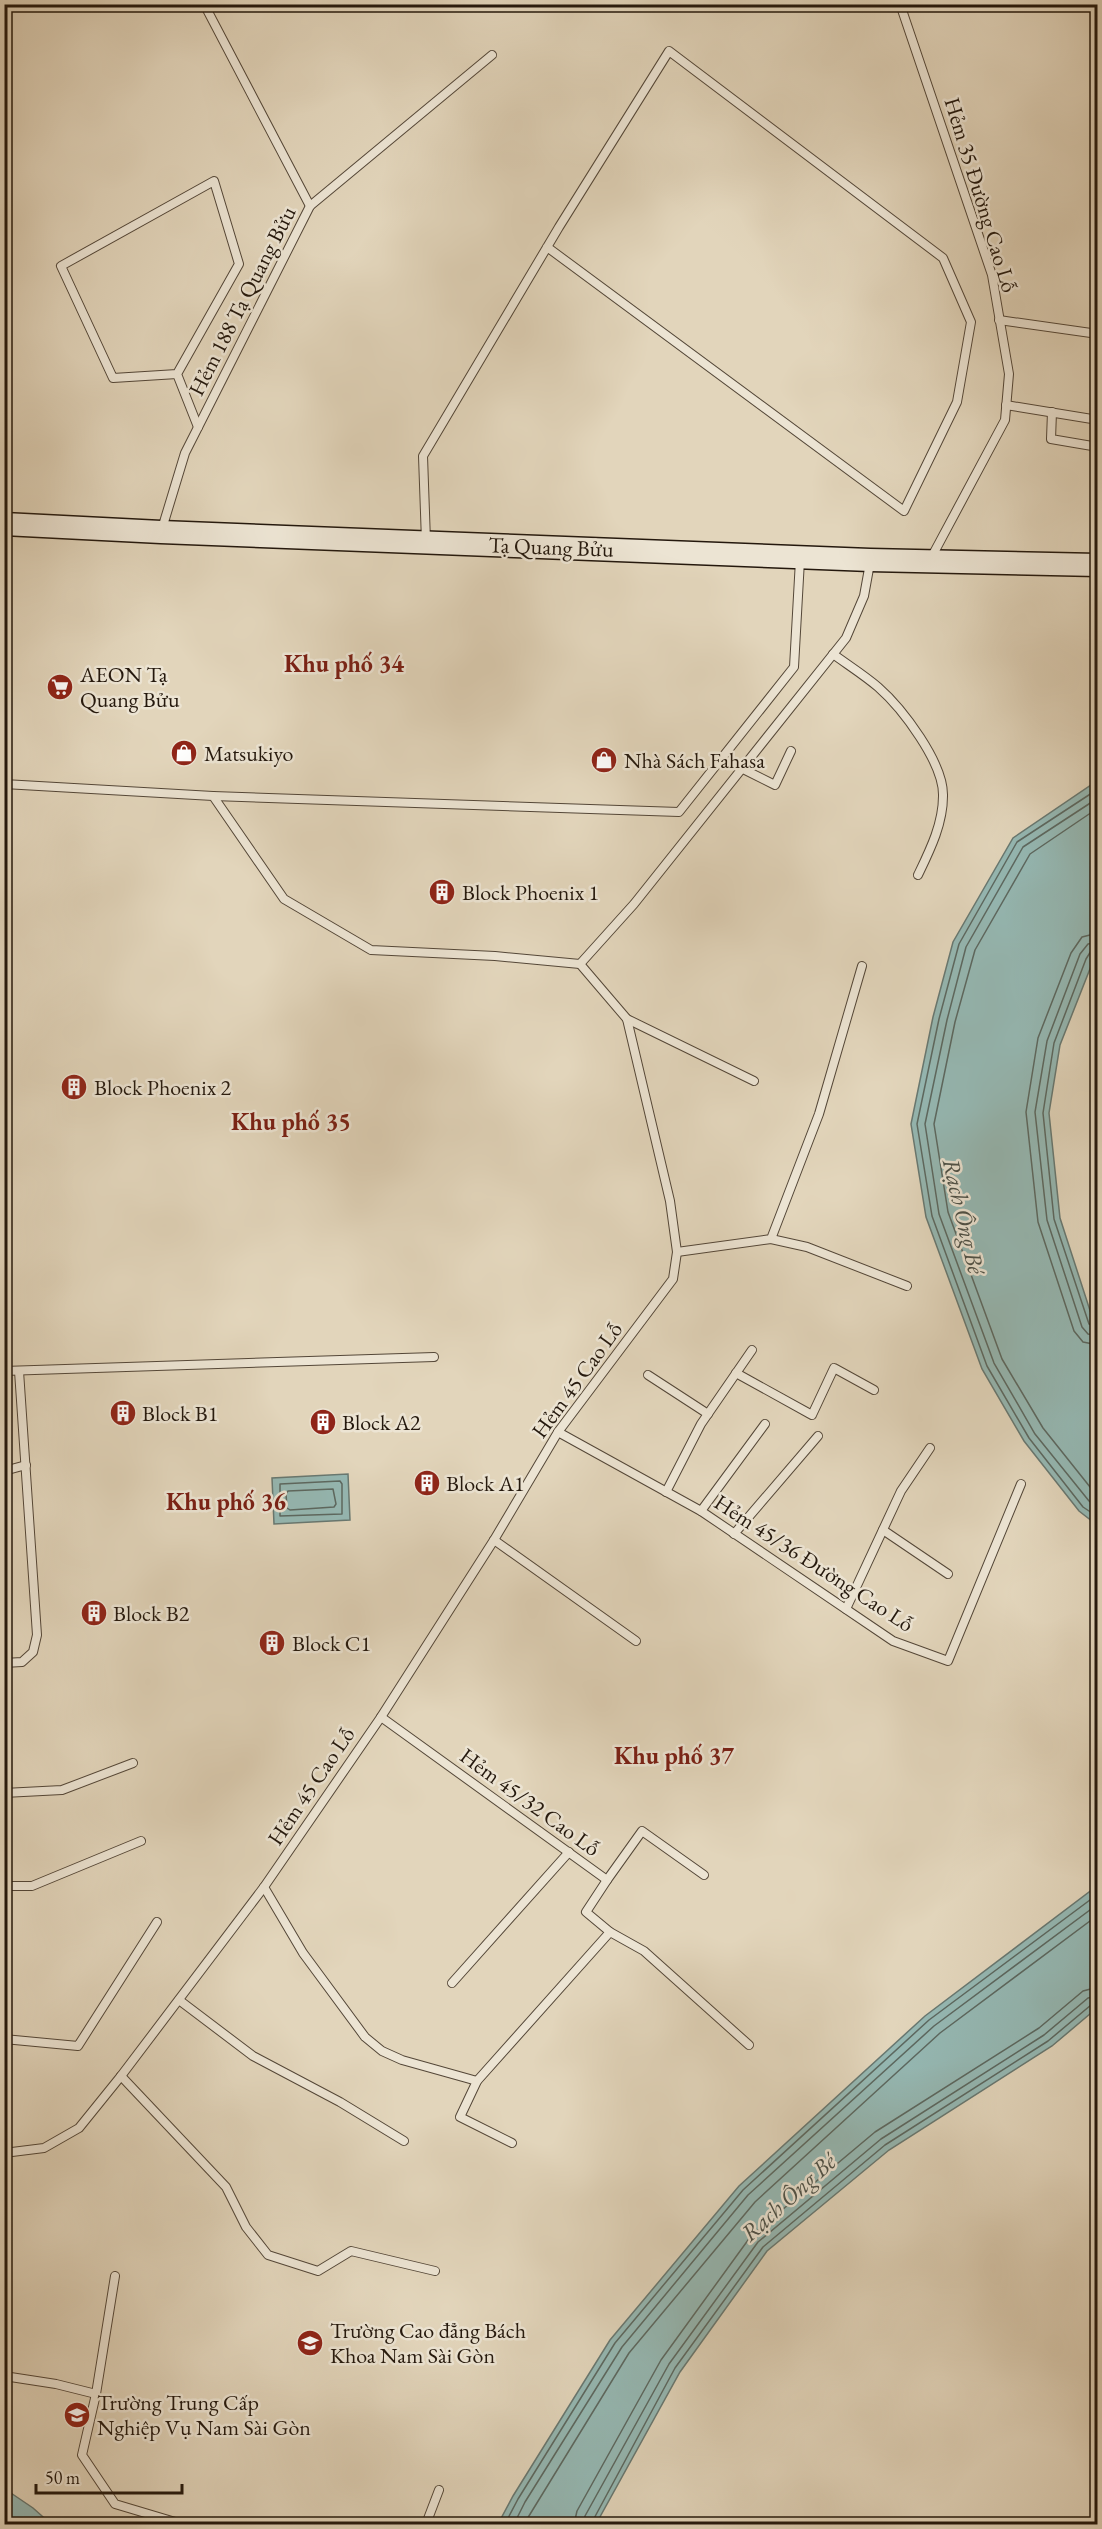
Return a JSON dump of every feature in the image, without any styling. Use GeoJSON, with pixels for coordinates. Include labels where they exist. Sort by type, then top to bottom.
{"type":"FeatureCollection","features":[{"type":"Feature","properties":{"kind":"main road","name":"Tạ Quang Bửu"},"geometry":{"type":"LineString","coordinates":[[4,524],[870,560],[1098,565]]}},
{"type":"Feature","properties":{"kind":"lane"},"geometry":{"type":"LineString","coordinates":[[204,4],[310,206]]}},
{"type":"Feature","properties":{"kind":"lane","name":"Hẻm 35 Đường Cao Lỗ"},"geometry":{"type":"LineString","coordinates":[[900,4],[992,275],[1009,374],[1005,420],[929,562]]}},
{"type":"Feature","properties":{"kind":"lane"},"geometry":{"type":"LineString","coordinates":[[426,542],[423,456],[547,247],[669,51],[943,258],[971,322],[957,402],[904,511],[547,247]]}},
{"type":"Feature","properties":{"kind":"lane","name":"Hẻm 188 Tạ Quang Bửu"},"geometry":{"type":"LineString","coordinates":[[161,532],[185,453],[310,206],[492,55]]}},
{"type":"Feature","properties":{"kind":"lane"},"geometry":{"type":"LineString","coordinates":[[214,181],[239,264],[177,374],[113,378],[62,266],[214,181]]}},
{"type":"Feature","properties":{"kind":"lane"},"geometry":{"type":"LineString","coordinates":[[999,320],[1098,334]]}},
{"type":"Feature","properties":{"kind":"lane"},"geometry":{"type":"LineString","coordinates":[[177,374],[198,427]]}},
{"type":"Feature","properties":{"kind":"lane"},"geometry":{"type":"LineString","coordinates":[[1006,405],[1098,420]]}},
{"type":"Feature","properties":{"kind":"lane"},"geometry":{"type":"LineString","coordinates":[[1052,412],[1051,439],[1098,447]]}},
{"type":"Feature","properties":{"kind":"lane"},"geometry":{"type":"LineString","coordinates":[[4,784],[213,796],[679,812],[794,667],[800,557]]}},
{"type":"Feature","properties":{"kind":"lane"},"geometry":{"type":"LineString","coordinates":[[213,796],[284,899],[371,950],[495,956],[580,964],[634,904],[846,638],[864,596],[870,560]]}},
{"type":"Feature","properties":{"kind":"lane"},"geometry":{"type":"LineString","coordinates":[[833,654],[878,687],[893,702],[913,725],[934,762],[944,794],[941,820],[918,875]]}},
{"type":"Feature","properties":{"kind":"lane"},"geometry":{"type":"LineString","coordinates":[[741,768],[775,785],[791,751]]}},
{"type":"Feature","properties":{"kind":"lane","name":"Hẻm 45 Cao Lỗ"},"geometry":{"type":"LineString","coordinates":[[4,2152],[44,2148],[79,2128],[121,2076],[264,1887],[381,1717],[494,1540],[558,1432],[673,1279],[677,1252],[661,1155],[627,1019],[580,964]]}},
{"type":"Feature","properties":{"kind":"lane"},"geometry":{"type":"LineString","coordinates":[[771,1239],[819,1114],[862,966]]}},
{"type":"Feature","properties":{"kind":"lane"},"geometry":{"type":"LineString","coordinates":[[627,1019],[754,1081]]}},
{"type":"Feature","properties":{"kind":"lane"},"geometry":{"type":"LineString","coordinates":[[677,1252],[771,1239],[807,1247],[907,1286]]}},
{"type":"Feature","properties":{"kind":"lane"},"geometry":{"type":"LineString","coordinates":[[666,1492],[708,1414],[752,1350]]}},
{"type":"Feature","properties":{"kind":"lane"},"geometry":{"type":"LineString","coordinates":[[4,1371],[434,1357]]}},
{"type":"Feature","properties":{"kind":"lane"},"geometry":{"type":"LineString","coordinates":[[736,1373],[812,1415],[834,1368],[874,1390]]}},
{"type":"Feature","properties":{"kind":"lane"},"geometry":{"type":"LineString","coordinates":[[4,1663],[22,1662],[33,1652],[37,1635],[19,1371]]}},
{"type":"Feature","properties":{"kind":"lane"},"geometry":{"type":"LineString","coordinates":[[648,1375],[708,1414]]}},
{"type":"Feature","properties":{"kind":"lane"},"geometry":{"type":"LineString","coordinates":[[701,1511],[765,1424]]}},
{"type":"Feature","properties":{"kind":"lane","name":"Hẻm 45/36 Đường Cao Lỗ"},"geometry":{"type":"LineString","coordinates":[[558,1432],[701,1511],[893,1641],[948,1661],[1021,1484]]}},
{"type":"Feature","properties":{"kind":"lane"},"geometry":{"type":"LineString","coordinates":[[734,1534],[818,1436]]}},
{"type":"Feature","properties":{"kind":"lane"},"geometry":{"type":"LineString","coordinates":[[846,1610],[901,1491],[930,1448]]}},
{"type":"Feature","properties":{"kind":"lane"},"geometry":{"type":"LineString","coordinates":[[4,1471],[26,1465]]}},
{"type":"Feature","properties":{"kind":"lane"},"geometry":{"type":"LineString","coordinates":[[883,1530],[948,1574]]}},
{"type":"Feature","properties":{"kind":"lane"},"geometry":{"type":"LineString","coordinates":[[494,1540],[636,1641]]}},
{"type":"Feature","properties":{"kind":"lane","name":"Hẻm 45/32 Cao Lỗ"},"geometry":{"type":"LineString","coordinates":[[381,1717],[607,1880],[642,1831],[704,1875]]}},
{"type":"Feature","properties":{"kind":"lane"},"geometry":{"type":"LineString","coordinates":[[4,1793],[62,1790],[133,1763]]}},
{"type":"Feature","properties":{"kind":"lane"},"geometry":{"type":"LineString","coordinates":[[4,1886],[32,1886],[141,1840]]}},
{"type":"Feature","properties":{"kind":"lane"},"geometry":{"type":"LineString","coordinates":[[452,1983],[569,1852]]}},
{"type":"Feature","properties":{"kind":"lane"},"geometry":{"type":"LineString","coordinates":[[607,1880],[586,1912],[610,1932],[644,1951],[749,2045]]}},
{"type":"Feature","properties":{"kind":"lane"},"geometry":{"type":"LineString","coordinates":[[264,1887],[303,1953],[365,2037],[382,2051],[402,2060],[477,2081]]}},
{"type":"Feature","properties":{"kind":"lane"},"geometry":{"type":"LineString","coordinates":[[4,2039],[78,2046],[157,1922]]}},
{"type":"Feature","properties":{"kind":"lane"},"geometry":{"type":"LineString","coordinates":[[512,2143],[460,2117],[477,2081],[610,1932]]}},
{"type":"Feature","properties":{"kind":"lane"},"geometry":{"type":"LineString","coordinates":[[179,2000],[253,2056],[340,2102],[404,2141]]}},
{"type":"Feature","properties":{"kind":"lane"},"geometry":{"type":"LineString","coordinates":[[121,2076],[226,2187],[246,2227],[268,2255],[318,2271],[351,2251],[435,2271]]}},
{"type":"Feature","properties":{"kind":"lane"},"geometry":{"type":"LineString","coordinates":[[115,2276],[96,2394],[82,2455],[115,2504],[182,2524]]}},
{"type":"Feature","properties":{"kind":"lane"},"geometry":{"type":"LineString","coordinates":[[4,2376],[56,2384],[96,2394]]}},
{"type":"Feature","properties":{"kind":"lane"},"geometry":{"type":"LineString","coordinates":[[426,2524],[440,2490]]}},
{"type":"Feature","properties":{"kind":"water","name":"Rạch Ông Bé"},"geometry":{"type":"Polygon","coordinates":[[[1097,781],[1097,951],[1060,1045],[1049,1113],[1060,1218],[1097,1332],[1097,1525],[1079,1511],[1024,1441],[982,1369],[926,1217],[911,1124],[933,1017],[953,942],[1013,838],[1097,781]]]}},
{"type":"Feature","properties":{"kind":"water"},"geometry":{"type":"Polygon","coordinates":[[[348,1474],[350,1520],[274,1524],[272,1478],[348,1474]]]}},
{"type":"Feature","properties":{"kind":"water","name":"Rạch Ông Bé"},"geometry":{"type":"Polygon","coordinates":[[[1097,1886],[1097,2008],[1052,2046],[889,2150],[767,2251],[680,2372],[596,2524],[498,2524],[610,2340],[739,2186],[925,2016],[1097,1886]]]}},
{"type":"Feature","properties":{"kind":"water"},"geometry":{"type":"Polygon","coordinates":[[[5,2489],[33,2508],[51,2524],[5,2524],[5,2489]]]}},
{"type":"Feature","properties":{"kind":"place","name":"AEON Tạ Quang Bửu"},"geometry":{"type":"Point","coordinates":[60,687]}},
{"type":"Feature","properties":{"kind":"place","name":"Matsukiyo"},"geometry":{"type":"Point","coordinates":[184,753]}},
{"type":"Feature","properties":{"kind":"place","name":"Nhà Sách Fahasa"},"geometry":{"type":"Point","coordinates":[604,760]}},
{"type":"Feature","properties":{"kind":"place","name":"Block Phoenix 1"},"geometry":{"type":"Point","coordinates":[442,892]}},
{"type":"Feature","properties":{"kind":"place","name":"Block Phoenix 2"},"geometry":{"type":"Point","coordinates":[74,1087]}},
{"type":"Feature","properties":{"kind":"place","name":"Block B1"},"geometry":{"type":"Point","coordinates":[123,1413]}},
{"type":"Feature","properties":{"kind":"place","name":"Block A2"},"geometry":{"type":"Point","coordinates":[323,1422]}},
{"type":"Feature","properties":{"kind":"place","name":"Block A1"},"geometry":{"type":"Point","coordinates":[427,1483]}},
{"type":"Feature","properties":{"kind":"place","name":"Block B2"},"geometry":{"type":"Point","coordinates":[94,1613]}},
{"type":"Feature","properties":{"kind":"place","name":"Block C1"},"geometry":{"type":"Point","coordinates":[272,1643]}},
{"type":"Feature","properties":{"kind":"place","name":"Trường Cao đẳng Bách Khoa Nam Sài Gòn"},"geometry":{"type":"Point","coordinates":[310,2343]}},
{"type":"Feature","properties":{"kind":"place","name":"Trường Trung Cấp Nghiệp Vụ Nam Sài Gòn"},"geometry":{"type":"Point","coordinates":[77,2415]}},
{"type":"Feature","properties":{"kind":"district","name":"Khu phố 34"},"geometry":{"type":"Point","coordinates":[344,663]}},
{"type":"Feature","properties":{"kind":"district","name":"Khu phố 35"},"geometry":{"type":"Point","coordinates":[291,1121]}},
{"type":"Feature","properties":{"kind":"district","name":"Khu phố 36"},"geometry":{"type":"Point","coordinates":[226,1501]}},
{"type":"Feature","properties":{"kind":"district","name":"Khu phố 37"},"geometry":{"type":"Point","coordinates":[674,1755]}}]}
